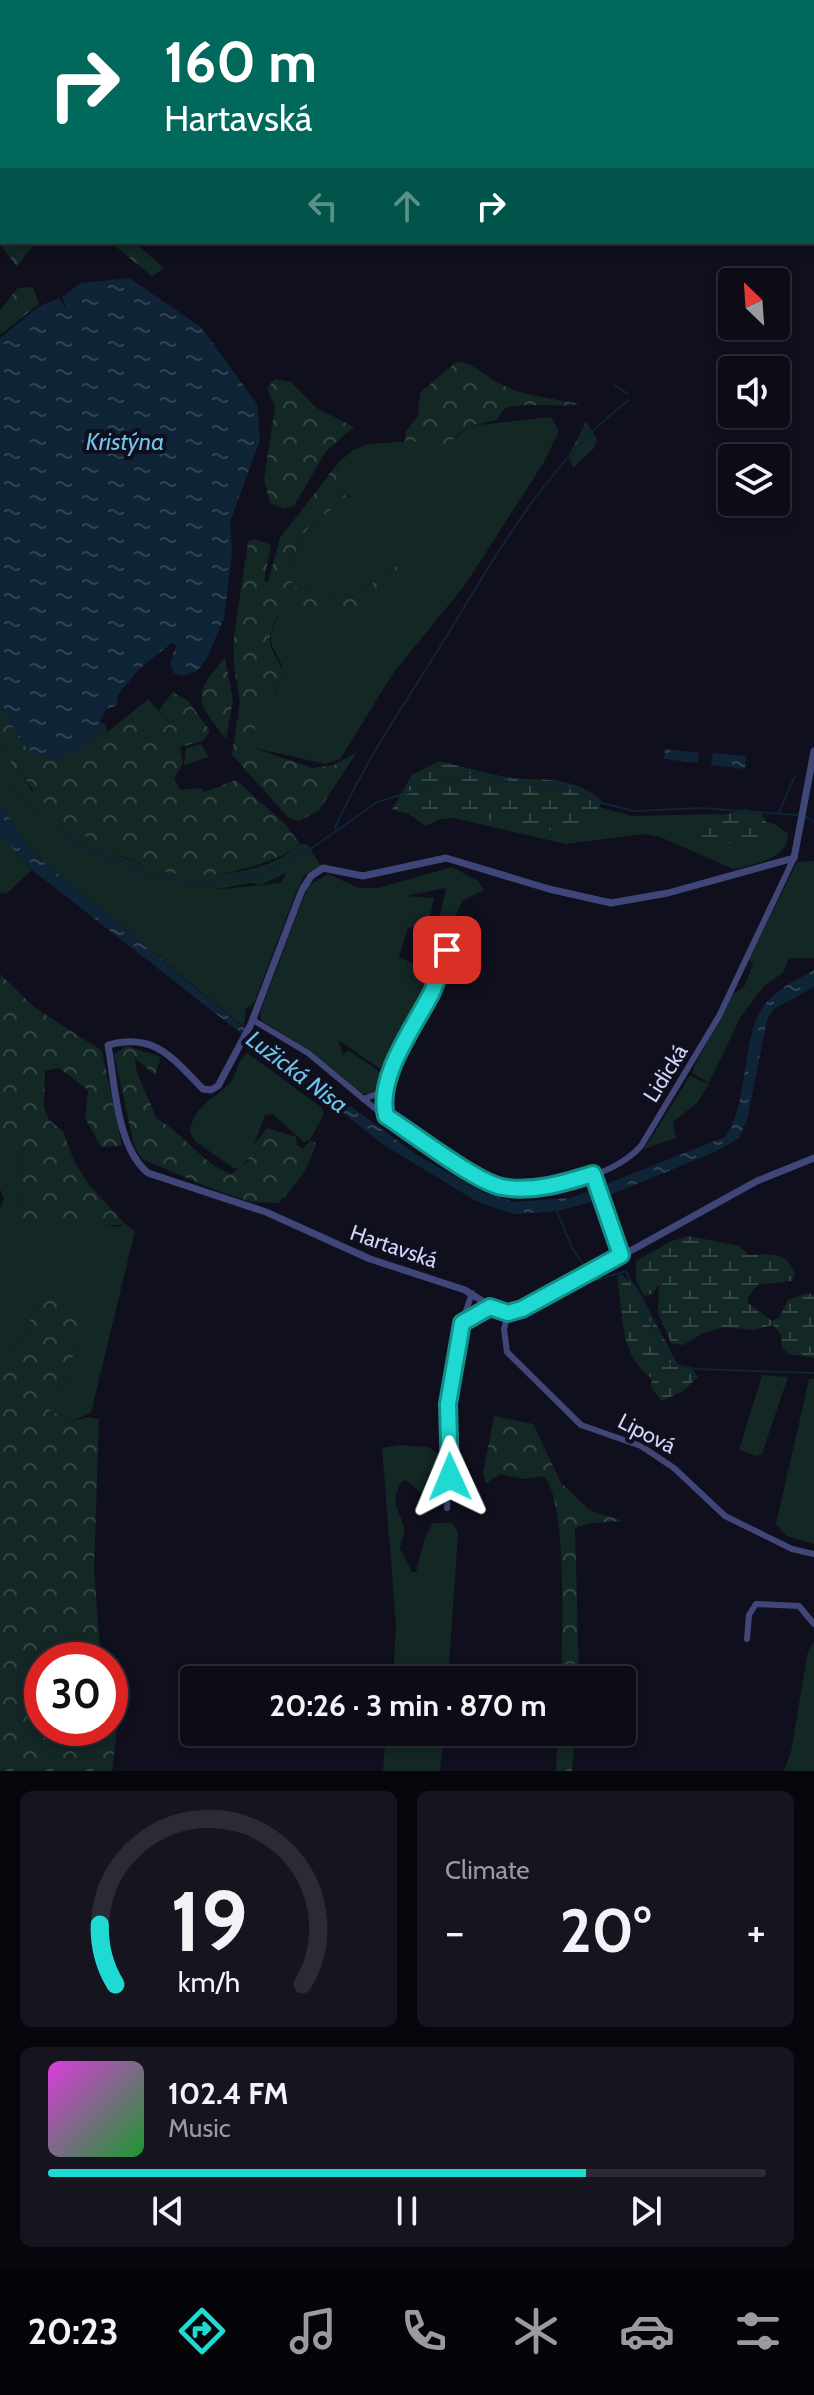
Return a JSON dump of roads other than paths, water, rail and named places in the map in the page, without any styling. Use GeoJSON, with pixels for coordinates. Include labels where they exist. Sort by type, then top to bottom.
{"type":"FeatureCollection","features":[{"type":"Feature","properties":{"kind":"street","name":"Lidická"},"geometry":{"type":"LineString","coordinates":[[252,1022],[308,1053],[363,1099],[475,1177],[503,1187],[556,1185],[593,1174],[634,1154],[719,1016],[794,858],[814,751]]}},
{"type":"Feature","properties":{"kind":"street"},"geometry":{"type":"LineString","coordinates":[[252,1022],[302,890],[311,876],[323,868],[363,876],[446,858],[549,889],[611,903],[668,893],[794,858]]}},
{"type":"Feature","properties":{"kind":"street"},"geometry":{"type":"LineString","coordinates":[[386,1116],[386,1091],[400,1048],[434,988],[447,950]]}},
{"type":"Feature","properties":{"kind":"street","name":"Hartavská"},"geometry":{"type":"LineString","coordinates":[[252,1022],[218,1086],[211,1090],[203,1089],[151,1043],[134,1039],[108,1045],[126,1137],[137,1163],[148,1173],[266,1212],[341,1248],[472,1293],[490,1307],[508,1313]]}},
{"type":"Feature","properties":{"kind":"street"},"geometry":{"type":"LineString","coordinates":[[363,1099],[386,1091]]}},
{"type":"Feature","properties":{"kind":"street"},"geometry":{"type":"LineString","coordinates":[[508,1313],[536,1303],[757,1181],[814,1158]]}},
{"type":"Feature","properties":{"kind":"street"},"geometry":{"type":"LineString","coordinates":[[593,1174],[621,1255]]}},
{"type":"Feature","properties":{"kind":"street"},"geometry":{"type":"LineString","coordinates":[[447,1508],[450,1477],[448,1404],[462,1323],[472,1293]]}},
{"type":"Feature","properties":{"kind":"street"},"geometry":{"type":"LineString","coordinates":[[462,1323],[490,1307]]}},
{"type":"Feature","properties":{"kind":"street","name":"Lipová"},"geometry":{"type":"LineString","coordinates":[[508,1313],[504,1343],[513,1361],[543,1384],[581,1425],[641,1446],[674,1468],[725,1516],[792,1549],[814,1554]]}},
{"type":"Feature","properties":{"kind":"street"},"geometry":{"type":"LineString","coordinates":[[747,1639],[749,1615],[756,1604],[799,1606],[814,1624]]}},
{"type":"Feature","properties":{"kind":"water","name":"Kristýna"},"geometry":{"type":"Polygon","coordinates":[[[129,278],[201,327],[257,404],[260,440],[230,522],[232,552],[224,618],[207,658],[196,672],[181,676],[174,673],[170,664],[176,646],[172,643],[140,668],[117,696],[118,705],[106,709],[100,721],[106,725],[91,739],[62,756],[42,757],[32,753],[23,743],[0,704],[0,338],[38,307],[59,298],[68,312],[62,297],[81,283],[129,278]]]}},
{"type":"Feature","properties":{"kind":"water"},"geometry":{"type":"Polygon","coordinates":[[[665,749],[699,753],[698,763],[664,759],[665,749]]]}},
{"type":"Feature","properties":{"kind":"water"},"geometry":{"type":"Polygon","coordinates":[[[713,753],[746,756],[745,769],[711,765],[713,753]]]}},
{"type":"Feature","properties":{"kind":"water","name":"Lužická Nisa"},"geometry":{"type":"Polygon","coordinates":[[[0,805],[34,854],[243,1027],[417,1155],[482,1192],[514,1202],[571,1198],[725,1137],[734,1121],[749,1045],[761,1010],[782,989],[814,970],[814,987],[774,1009],[767,1020],[747,1120],[739,1138],[715,1152],[595,1201],[557,1211],[513,1214],[476,1201],[384,1145],[32,870],[0,834],[0,805]]]}},
{"type":"Feature","properties":{"kind":"waterway"},"geometry":{"type":"LineString","coordinates":[[614,385],[628,394]]}},
{"type":"Feature","properties":{"kind":"waterway"},"geometry":{"type":"LineString","coordinates":[[335,828],[382,740],[521,518],[571,454],[629,400]]}},
{"type":"Feature","properties":{"kind":"waterway"},"geometry":{"type":"LineString","coordinates":[[0,780],[75,843],[142,872],[193,883],[254,877],[312,848],[377,802],[475,773],[511,782],[572,788],[598,802],[634,811],[701,808],[797,815]]}},
{"type":"Feature","properties":{"kind":"waterway"},"geometry":{"type":"LineString","coordinates":[[779,812],[795,776]]}},
{"type":"Feature","properties":{"kind":"waterway"},"geometry":{"type":"LineString","coordinates":[[805,816],[814,822]]}},
{"type":"Feature","properties":{"kind":"waterway"},"geometry":{"type":"LineString","coordinates":[[556,1209],[572,1248],[586,1268]]}},
{"type":"Feature","properties":{"kind":"waterway"},"geometry":{"type":"LineString","coordinates":[[594,1277],[597,1280],[626,1271],[669,1364],[697,1369],[814,1373]]}}]}
